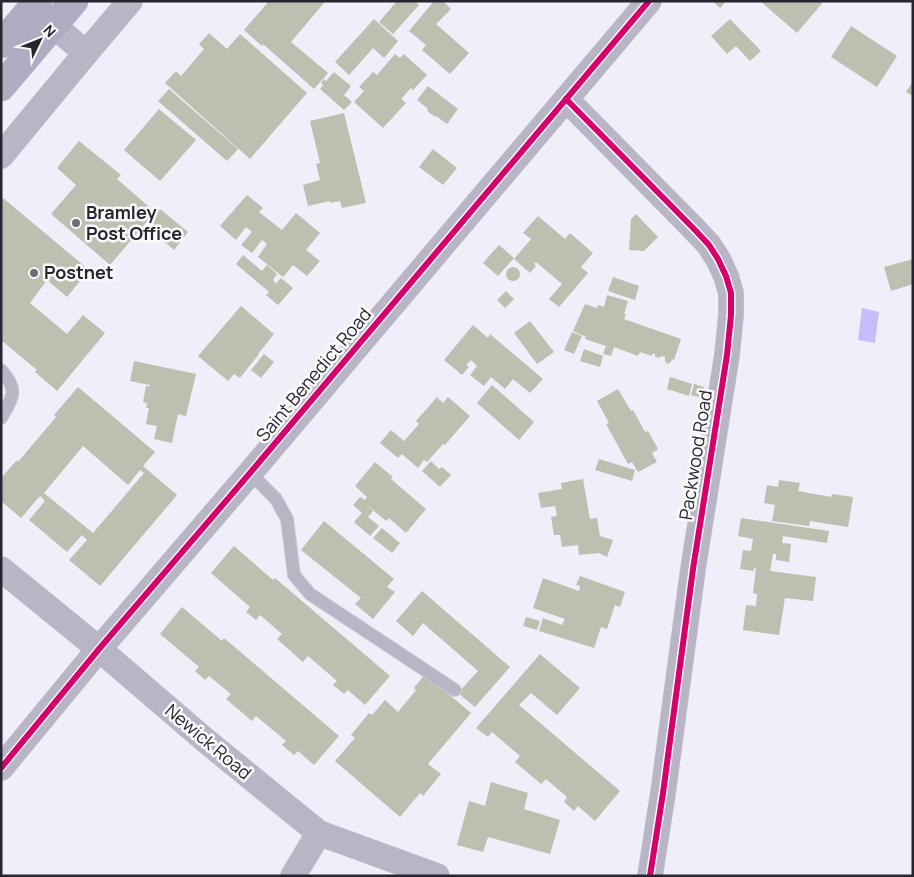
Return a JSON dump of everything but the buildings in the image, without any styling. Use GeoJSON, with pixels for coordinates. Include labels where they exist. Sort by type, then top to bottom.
{"type":"FeatureCollection","features":[{"type":"Feature","properties":{"kind":"main road"},"geometry":{"type":"LineString","coordinates":[[1,44],[38,1]]}},
{"type":"Feature","properties":{"kind":"main road"},"geometry":{"type":"LineString","coordinates":[[1,87],[74,1]]}},
{"type":"Feature","properties":{"kind":"street"},"geometry":{"type":"LineString","coordinates":[[1,156],[130,1]]}},
{"type":"Feature","properties":{"kind":"street","name":"Saint Benedict Road"},"geometry":{"type":"LineString","coordinates":[[1,768],[99,649],[648,1]]}},
{"type":"Feature","properties":{"kind":"street"},"geometry":{"type":"LineString","coordinates":[[54,26],[86,53]]}},
{"type":"Feature","properties":{"kind":"street","name":"Packwood Road"},"geometry":{"type":"LineString","coordinates":[[566,99],[708,245],[726,276],[731,293],[727,354],[693,569],[650,876]]}},
{"type":"Feature","properties":{"kind":"street","name":"Newick Road"},"geometry":{"type":"LineString","coordinates":[[1,569],[319,833],[437,876]]}},
{"type":"Feature","properties":{"kind":"street"},"geometry":{"type":"LineString","coordinates":[[293,876],[319,833]]}},
{"type":"Feature","properties":{"kind":"lane"},"geometry":{"type":"LineString","coordinates":[[1,370],[8,378],[13,390],[11,400],[1,418]]}},
{"type":"Feature","properties":{"kind":"lane"},"geometry":{"type":"LineString","coordinates":[[250,473],[276,499],[287,519],[294,575],[310,594],[455,690]]}},
{"type":"Feature","properties":{"kind":"shaded area"},"geometry":{"type":"Polygon","coordinates":[[[862,308],[879,312],[875,343],[858,340],[862,308]]]}},
{"type":"Feature","properties":{"kind":"cycle path"},"geometry":{"type":"LineString","coordinates":[[1,768],[99,649],[649,1]]}},
{"type":"Feature","properties":{"kind":"cycle path"},"geometry":{"type":"LineString","coordinates":[[566,99],[709,245],[726,276],[731,293],[727,355],[693,569],[650,876]]}},
{"type":"Feature","properties":{"kind":"place","name":"Bramley Post Office"},"geometry":{"type":"Point","coordinates":[76,223]}},
{"type":"Feature","properties":{"kind":"place","name":"Postnet"},"geometry":{"type":"Point","coordinates":[34,273]}}]}
